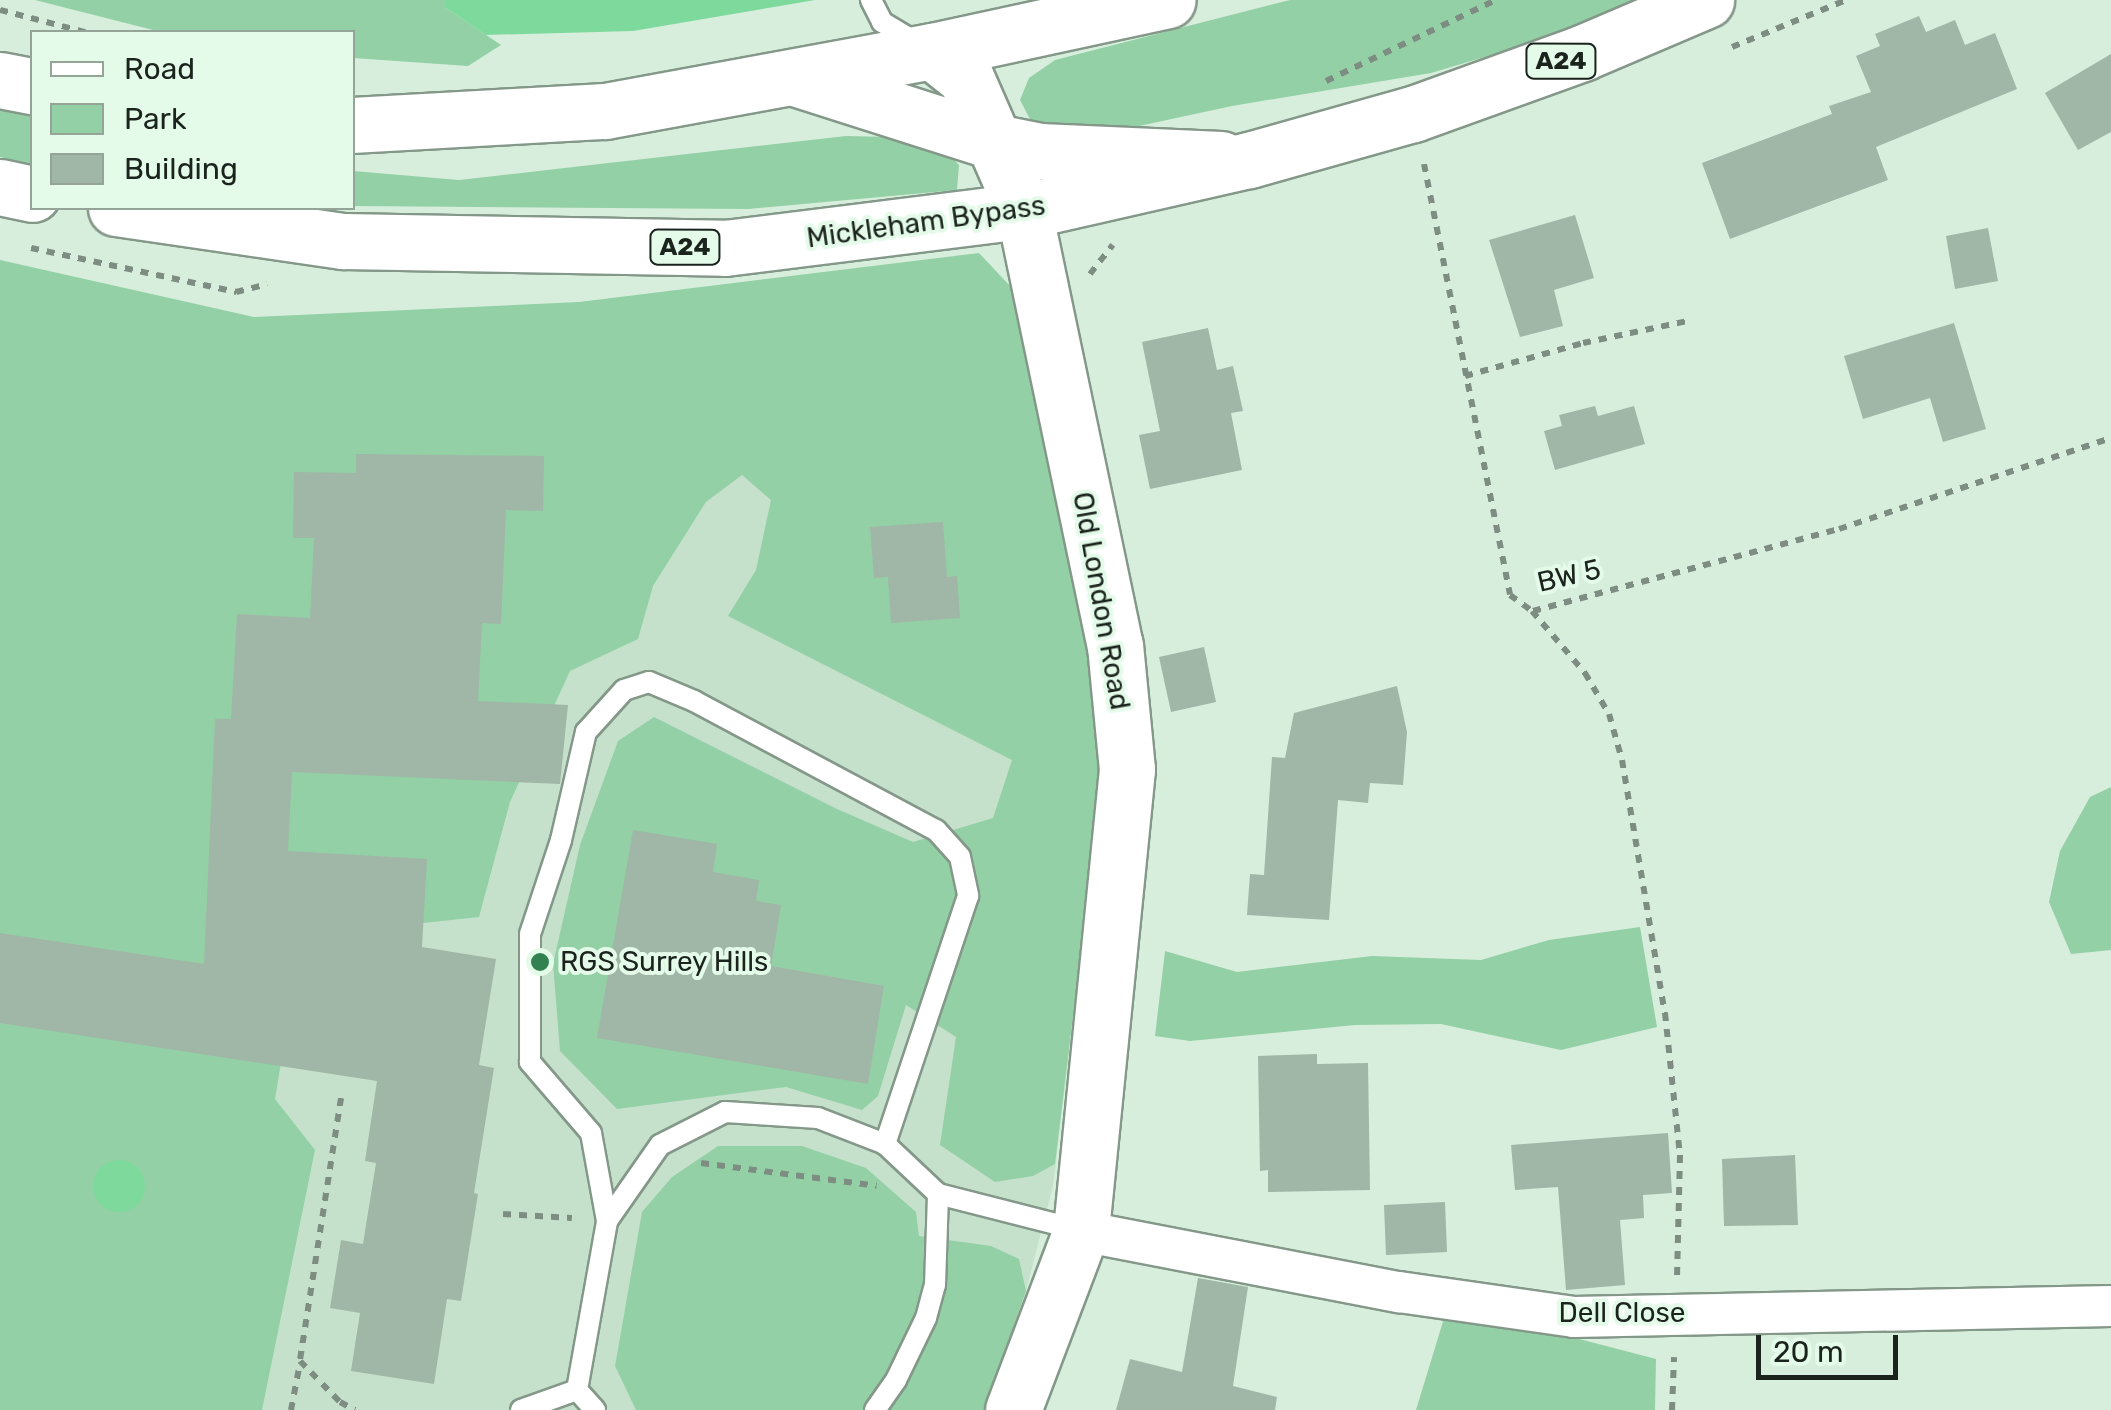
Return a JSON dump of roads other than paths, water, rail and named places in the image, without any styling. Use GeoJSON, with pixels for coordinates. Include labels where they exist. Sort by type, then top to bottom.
{"type":"FeatureCollection","features":[{"type":"Feature","properties":{"kind":"main road"},"geometry":{"type":"LineString","coordinates":[[355,124],[605,112],[932,51],[1168,0]]}},
{"type":"Feature","properties":{"kind":"main road","name":"Mickleham Bypass"},"geometry":{"type":"LineString","coordinates":[[130,210],[343,241],[725,248],[1024,211],[1249,160],[1413,114],[1582,53],[1706,0]]}},
{"type":"Feature","properties":{"kind":"main road","name":"Old London Road"},"geometry":{"type":"LineString","coordinates":[[932,51],[966,78],[1024,211],[1115,645],[1126,770],[1081,1231],[1012,1410]]}},
{"type":"Feature","properties":{"kind":"main road"},"geometry":{"type":"LineString","coordinates":[[796,78],[995,142],[1040,151],[1249,160]]}},
{"type":"Feature","properties":{"kind":"main road"},"geometry":{"type":"LineString","coordinates":[[0,80],[30,86]]}},
{"type":"Feature","properties":{"kind":"main road"},"geometry":{"type":"LineString","coordinates":[[0,187],[30,194]]}},
{"type":"Feature","properties":{"kind":"street","name":"Dell Close"},"geometry":{"type":"LineString","coordinates":[[1081,1231],[1399,1292],[1574,1317],[2111,1306]]}},
{"type":"Feature","properties":{"kind":"lane"},"geometry":{"type":"LineString","coordinates":[[871,0],[882,22],[932,51]]}},
{"type":"Feature","properties":{"kind":"lane"},"geometry":{"type":"LineString","coordinates":[[578,1390],[607,1220],[591,1133],[530,1062],[530,934],[561,840],[586,732],[624,690],[649,682],[858,786],[936,830],[960,857],[968,896],[886,1144]]}},
{"type":"Feature","properties":{"kind":"lane"},"geometry":{"type":"LineString","coordinates":[[607,1220],[660,1145],[725,1112],[818,1118],[886,1144],[938,1194],[1081,1231]]}},
{"type":"Feature","properties":{"kind":"lane"},"geometry":{"type":"LineString","coordinates":[[875,1410],[896,1380],[926,1318],[935,1285],[938,1194]]}},
{"type":"Feature","properties":{"kind":"lane"},"geometry":{"type":"LineString","coordinates":[[521,1410],[578,1390]]}},
{"type":"Feature","properties":{"kind":"lane"},"geometry":{"type":"LineString","coordinates":[[578,1390],[595,1410]]}},
{"type":"Feature","properties":{"kind":"place","name":"RGS Surrey Hills"},"geometry":{"type":"Point","coordinates":[540,962]}}]}
